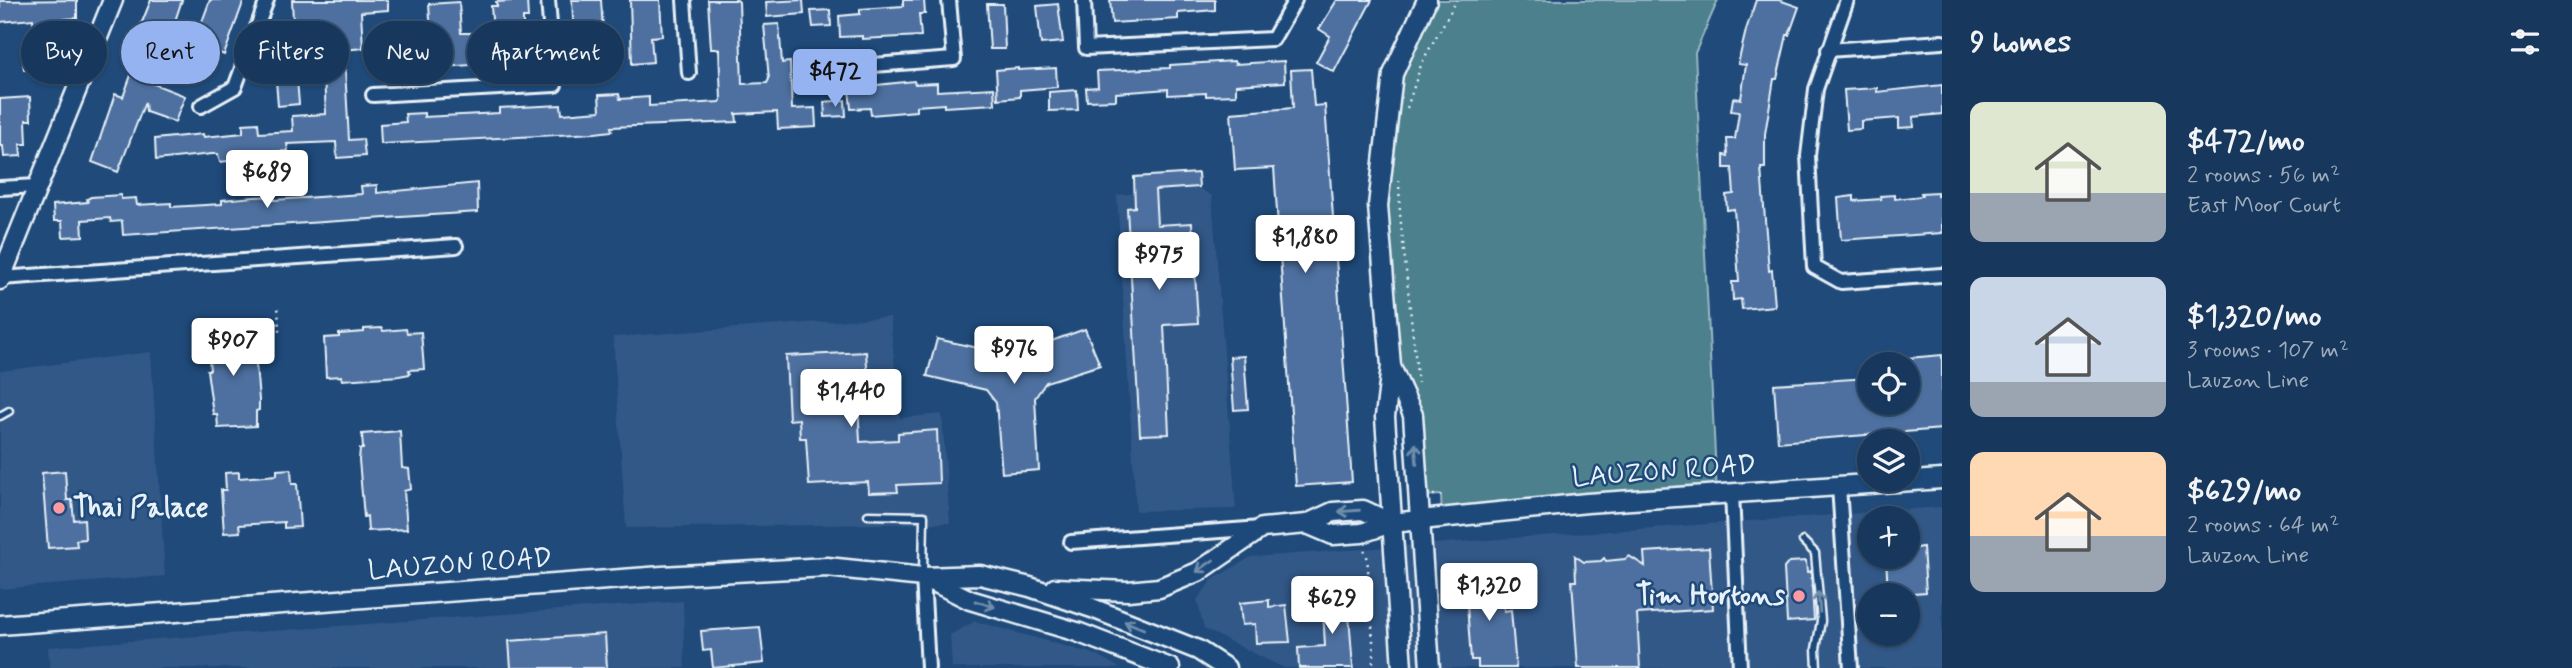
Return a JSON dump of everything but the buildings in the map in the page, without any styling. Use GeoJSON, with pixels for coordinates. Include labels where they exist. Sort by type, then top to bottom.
{"type":"FeatureCollection","features":[{"type":"Feature","properties":{"kind":"main road"},"geometry":{"type":"LineString","coordinates":[[1,279],[113,0]]}},
{"type":"Feature","properties":{"kind":"main road"},"geometry":{"type":"LineString","coordinates":[[1402,668],[1385,417],[1391,366],[1378,206],[1392,74],[1427,0]]}},
{"type":"Feature","properties":{"kind":"main road"},"geometry":{"type":"LineString","coordinates":[[1391,366],[1413,415],[1430,668]]}},
{"type":"Feature","properties":{"kind":"main road","name":"LAUZON ROAD"},"geometry":{"type":"LineString","coordinates":[[1262,528],[1307,524],[1333,512],[1363,510],[1391,523],[1420,522],[1587,503],[1942,479]]}},
{"type":"Feature","properties":{"kind":"main road"},"geometry":{"type":"LineString","coordinates":[[1030,587],[1128,592],[1159,588],[1198,572],[1262,528]]}},
{"type":"Feature","properties":{"kind":"main road","name":"LAUZON ROAD"},"geometry":{"type":"LineString","coordinates":[[0,625],[780,568],[827,567],[923,577]]}},
{"type":"Feature","properties":{"kind":"main road"},"geometry":{"type":"LineString","coordinates":[[923,577],[980,575],[1030,587],[1092,608],[1198,650],[1226,668]]}},
{"type":"Feature","properties":{"kind":"main road"},"geometry":{"type":"LineString","coordinates":[[923,577],[970,600],[1077,632],[1170,668]]}},
{"type":"Feature","properties":{"kind":"main road"},"geometry":{"type":"LineString","coordinates":[[1389,668],[1399,638]]}},
{"type":"Feature","properties":{"kind":"street"},"geometry":{"type":"LineString","coordinates":[[201,106],[235,87],[267,0]]}},
{"type":"Feature","properties":{"kind":"street"},"geometry":{"type":"LineString","coordinates":[[373,95],[555,85],[548,0]]}},
{"type":"Feature","properties":{"kind":"street"},"geometry":{"type":"LineString","coordinates":[[684,0],[689,73]]}},
{"type":"Feature","properties":{"kind":"street"},"geometry":{"type":"LineString","coordinates":[[806,70],[954,59],[949,0]]}},
{"type":"Feature","properties":{"kind":"street"},"geometry":{"type":"LineString","coordinates":[[1084,0],[1086,48],[1273,39],[1295,0]]}},
{"type":"Feature","properties":{"kind":"street"},"geometry":{"type":"LineString","coordinates":[[1847,0],[1816,89],[1808,156],[1814,267],[1841,282],[1942,275]]}},
{"type":"Feature","properties":{"kind":"street"},"geometry":{"type":"LineString","coordinates":[[1828,50],[1942,43]]}},
{"type":"Feature","properties":{"kind":"street"},"geometry":{"type":"LineString","coordinates":[[0,188],[37,186]]}},
{"type":"Feature","properties":{"kind":"street"},"geometry":{"type":"LineString","coordinates":[[1,279],[456,246]]}},
{"type":"Feature","properties":{"kind":"street"},"geometry":{"type":"LineString","coordinates":[[1839,486],[1851,668]]}},
{"type":"Feature","properties":{"kind":"street"},"geometry":{"type":"LineString","coordinates":[[1732,493],[1740,668]]}},
{"type":"Feature","properties":{"kind":"street","name":"LAUZON ROAD"},"geometry":{"type":"LineString","coordinates":[[1071,542],[1262,528]]}},
{"type":"Feature","properties":{"kind":"street"},"geometry":{"type":"LineString","coordinates":[[923,577],[928,668]]}},
{"type":"Feature","properties":{"kind":"lane"},"geometry":{"type":"LineString","coordinates":[[0,416],[9,411]]}},
{"type":"Feature","properties":{"kind":"lane"},"geometry":{"type":"LineString","coordinates":[[868,515],[924,516],[923,577]]}},
{"type":"Feature","properties":{"kind":"lane"},"geometry":{"type":"LineString","coordinates":[[1803,541],[1815,553],[1821,621],[1816,649],[1817,668]]}},
{"type":"Feature","properties":{"kind":"path"},"geometry":{"type":"LineString","coordinates":[[1406,112],[1422,62],[1457,0]]}},
{"type":"Feature","properties":{"kind":"path"},"geometry":{"type":"LineString","coordinates":[[1399,171],[1400,214],[1419,391]]}},
{"type":"Feature","properties":{"kind":"path"},"geometry":{"type":"LineString","coordinates":[[258,355],[270,333],[279,332],[278,304]]}},
{"type":"Feature","properties":{"kind":"path"},"geometry":{"type":"LineString","coordinates":[[1434,490],[1441,495]]}},
{"type":"Feature","properties":{"kind":"path"},"geometry":{"type":"LineString","coordinates":[[1362,548],[1367,555],[1368,567],[1374,655],[1372,668]]}},
{"type":"Feature","properties":{"kind":"shaded area"},"geometry":{"type":"Polygon","coordinates":[[[1199,188],[1212,196],[1236,509],[1136,511],[1117,195],[1199,188]]]}},
{"type":"Feature","properties":{"kind":"shaded area"},"geometry":{"type":"Polygon","coordinates":[[[890,317],[900,418],[942,414],[950,523],[626,528],[613,337],[890,317]]]}},
{"type":"Feature","properties":{"kind":"shaded area"},"geometry":{"type":"Polygon","coordinates":[[[151,352],[165,576],[0,589],[0,371],[151,352]]]}},
{"type":"Feature","properties":{"kind":"shaded area"},"geometry":{"type":"Polygon","coordinates":[[[1942,507],[1942,668],[1284,668],[1204,629],[1197,600],[1212,580],[1251,557],[1857,513],[1857,569],[1920,569],[1920,509],[1942,507]]]}},
{"type":"Feature","properties":{"kind":"shaded area"},"geometry":{"type":"Polygon","coordinates":[[[683,601],[685,668],[50,668],[48,647],[683,601]]]}},
{"type":"Feature","properties":{"kind":"shaded area"},"geometry":{"type":"Polygon","coordinates":[[[975,621],[1097,655],[1120,668],[952,668],[950,635],[975,621]]]}},
{"type":"Feature","properties":{"kind":"green space"},"geometry":{"type":"Polygon","coordinates":[[[1427,0],[1718,0],[1695,53],[1717,495],[1442,519],[1441,495],[1418,496],[1413,415],[1391,366],[1378,206],[1393,74],[1427,0]]]}},
{"type":"Feature","properties":{"kind":"place","name":"Thai Palace"},"geometry":{"type":"Point","coordinates":[59,508]}},
{"type":"Feature","properties":{"kind":"place","name":"Tim Hortons"},"geometry":{"type":"Point","coordinates":[1799,596]}}]}
